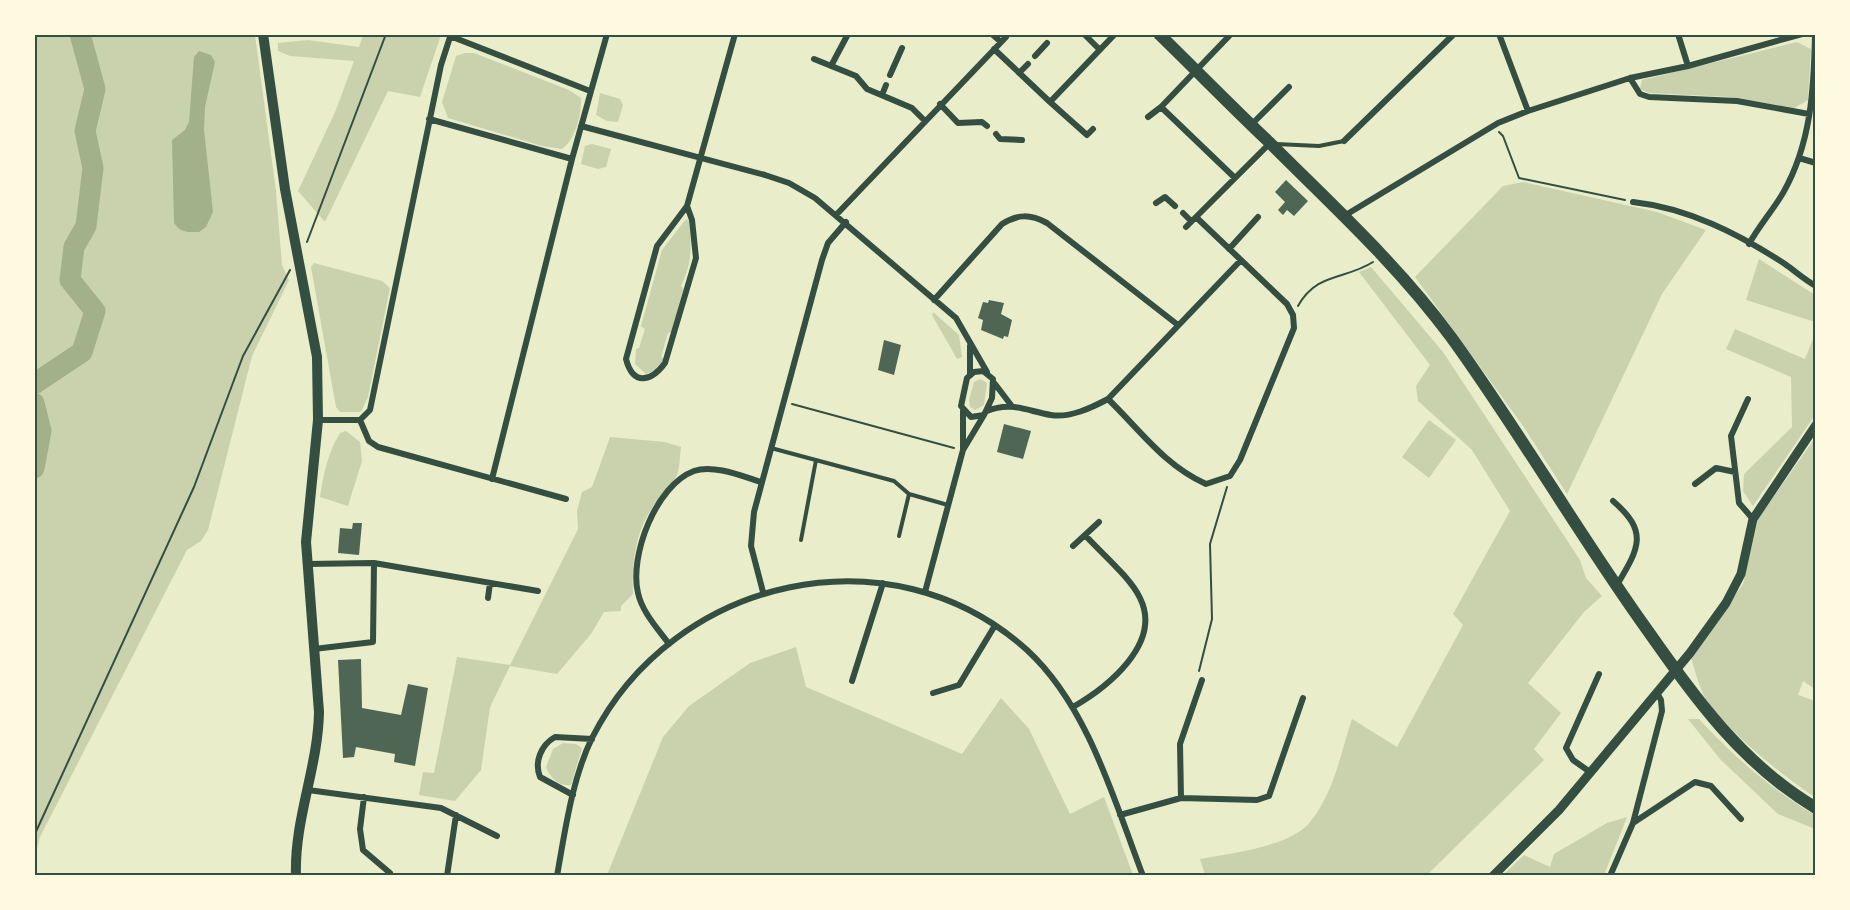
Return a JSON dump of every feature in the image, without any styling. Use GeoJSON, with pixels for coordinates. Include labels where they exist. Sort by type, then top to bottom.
{"type":"FeatureCollection","features":[{"type":"Feature","properties":{"kind":"highway"},"geometry":{"type":"LineString","coordinates":[[1159,34],[1344,216],[1383,256],[1425,305],[1474,370],[1616,586],[1677,670],[1694,698],[1724,733],[1789,791],[1815,808]]}},
{"type":"Feature","properties":{"kind":"main road"},"geometry":{"type":"LineString","coordinates":[[263,34],[280,160],[317,357],[318,420],[306,524],[319,738],[296,845],[296,876]]}},
{"type":"Feature","properties":{"kind":"street"},"geometry":{"type":"LineString","coordinates":[[492,480],[572,159],[607,34]]}},
{"type":"Feature","properties":{"kind":"street"},"geometry":{"type":"LineString","coordinates":[[687,206],[692,220],[696,258],[665,363],[657,374],[650,378],[640,378],[628,369],[626,359],[657,246],[687,206],[735,34]]}},
{"type":"Feature","properties":{"kind":"street"},"geometry":{"type":"LineString","coordinates":[[831,66],[849,34]]}},
{"type":"Feature","properties":{"kind":"street"},"geometry":{"type":"LineString","coordinates":[[1084,34],[1100,50]]}},
{"type":"Feature","properties":{"kind":"street"},"geometry":{"type":"LineString","coordinates":[[1050,102],[1115,34]]}},
{"type":"Feature","properties":{"kind":"street"},"geometry":{"type":"LineString","coordinates":[[1148,117],[1161,107],[1231,34]]}},
{"type":"Feature","properties":{"kind":"street"},"geometry":{"type":"LineString","coordinates":[[1344,141],[1454,34]]}},
{"type":"Feature","properties":{"kind":"street"},"geometry":{"type":"LineString","coordinates":[[1499,34],[1528,111]]}},
{"type":"Feature","properties":{"kind":"street"},"geometry":{"type":"LineString","coordinates":[[1678,34],[1688,66]]}},
{"type":"Feature","properties":{"kind":"street"},"geometry":{"type":"LineString","coordinates":[[1344,216],[1498,123],[1528,111],[1629,78],[1688,66],[1802,34]]}},
{"type":"Feature","properties":{"kind":"street"},"geometry":{"type":"LineString","coordinates":[[1749,244],[1784,192],[1806,139],[1815,73],[1815,34]]}},
{"type":"Feature","properties":{"kind":"street"},"geometry":{"type":"LineString","coordinates":[[318,420],[360,420],[370,410],[429,119],[441,65],[451,35],[590,91]]}},
{"type":"Feature","properties":{"kind":"street"},"geometry":{"type":"LineString","coordinates":[[837,214],[924,120],[1003,40],[993,35]]}},
{"type":"Feature","properties":{"kind":"street"},"geometry":{"type":"LineString","coordinates":[[1035,56],[1047,43]]}},
{"type":"Feature","properties":{"kind":"street"},"geometry":{"type":"LineString","coordinates":[[890,75],[903,48]]}},
{"type":"Feature","properties":{"kind":"street"},"geometry":{"type":"LineString","coordinates":[[994,49],[1087,135],[1093,129]]}},
{"type":"Feature","properties":{"kind":"street"},"geometry":{"type":"LineString","coordinates":[[814,59],[856,76],[867,89],[912,108],[924,120]]}},
{"type":"Feature","properties":{"kind":"street"},"geometry":{"type":"LineString","coordinates":[[1020,74],[1028,64]]}},
{"type":"Feature","properties":{"kind":"street"},"geometry":{"type":"LineString","coordinates":[[1629,78],[1640,94],[1649,97],[1737,101],[1809,114]]}},
{"type":"Feature","properties":{"kind":"street"},"geometry":{"type":"LineString","coordinates":[[882,95],[886,85]]}},
{"type":"Feature","properties":{"kind":"street"},"geometry":{"type":"LineString","coordinates":[[1251,125],[1289,87]]}},
{"type":"Feature","properties":{"kind":"street"},"geometry":{"type":"LineString","coordinates":[[940,104],[958,123],[982,122],[987,126]]}},
{"type":"Feature","properties":{"kind":"street"},"geometry":{"type":"LineString","coordinates":[[1161,107],[1235,178]]}},
{"type":"Feature","properties":{"kind":"street"},"geometry":{"type":"LineString","coordinates":[[429,119],[572,159]]}},
{"type":"Feature","properties":{"kind":"street"},"geometry":{"type":"LineString","coordinates":[[582,126],[789,183],[837,214],[961,324],[970,345],[994,384],[1011,405]]}},
{"type":"Feature","properties":{"kind":"street"},"geometry":{"type":"LineString","coordinates":[[996,134],[1000,139],[1022,140]]}},
{"type":"Feature","properties":{"kind":"street"},"geometry":{"type":"LineString","coordinates":[[1186,227],[1270,143]]}},
{"type":"Feature","properties":{"kind":"street"},"geometry":{"type":"LineString","coordinates":[[1799,158],[1815,163]]}},
{"type":"Feature","properties":{"kind":"street"},"geometry":{"type":"LineString","coordinates":[[1156,203],[1165,196],[1176,206]]}},
{"type":"Feature","properties":{"kind":"street"},"geometry":{"type":"LineString","coordinates":[[1633,201],[1660,205],[1686,213],[1749,244],[1815,285]]}},
{"type":"Feature","properties":{"kind":"street"},"geometry":{"type":"LineString","coordinates":[[1108,399],[1152,446],[1187,475],[1206,484],[1224,479],[1230,476],[1240,460],[1294,328],[1293,315],[1287,304],[1229,249],[1194,219],[1183,213]]}},
{"type":"Feature","properties":{"kind":"street"},"geometry":{"type":"LineString","coordinates":[[934,300],[1002,224],[1013,217],[1026,216],[1047,223],[1178,325]]}},
{"type":"Feature","properties":{"kind":"street"},"geometry":{"type":"LineString","coordinates":[[1229,249],[1258,217]]}},
{"type":"Feature","properties":{"kind":"street"},"geometry":{"type":"LineString","coordinates":[[763,592],[751,546],[754,512],[822,260],[828,243],[846,222]]}},
{"type":"Feature","properties":{"kind":"street"},"geometry":{"type":"LineString","coordinates":[[963,411],[975,418],[1011,405],[1052,415],[1066,415],[1108,399],[1241,260]]}},
{"type":"Feature","properties":{"kind":"street"},"geometry":{"type":"LineString","coordinates":[[925,592],[963,450],[962,400],[970,375],[970,345]]}},
{"type":"Feature","properties":{"kind":"street"},"geometry":{"type":"LineString","coordinates":[[970,375],[978,370],[987,372]]}},
{"type":"Feature","properties":{"kind":"street"},"geometry":{"type":"LineString","coordinates":[[963,450],[986,413],[994,384]]}},
{"type":"Feature","properties":{"kind":"street"},"geometry":{"type":"LineString","coordinates":[[1748,399],[1731,436],[1739,503],[1753,519]]}},
{"type":"Feature","properties":{"kind":"street"},"geometry":{"type":"LineString","coordinates":[[360,420],[369,441],[378,447],[566,499]]}},
{"type":"Feature","properties":{"kind":"street"},"geometry":{"type":"LineString","coordinates":[[1493,876],[1531,839],[1590,772],[1677,670],[1726,603],[1741,574],[1753,519],[1815,425]]}},
{"type":"Feature","properties":{"kind":"street"},"geometry":{"type":"LineString","coordinates":[[1695,484],[1716,468],[1735,472]]}},
{"type":"Feature","properties":{"kind":"street"},"geometry":{"type":"LineString","coordinates":[[669,644],[646,613],[638,594],[638,562],[650,519],[670,489],[680,479],[695,471],[711,469],[761,482]]}},
{"type":"Feature","properties":{"kind":"street"},"geometry":{"type":"LineString","coordinates":[[1613,501],[1631,516],[1638,534],[1632,561],[1616,586]]}},
{"type":"Feature","properties":{"kind":"street"},"geometry":{"type":"LineString","coordinates":[[1073,546],[1099,522]]}},
{"type":"Feature","properties":{"kind":"street"},"geometry":{"type":"LineString","coordinates":[[1073,707],[1107,686],[1134,653],[1144,631],[1145,614],[1141,599],[1085,535]]}},
{"type":"Feature","properties":{"kind":"street"},"geometry":{"type":"LineString","coordinates":[[314,649],[373,642],[374,563]]}},
{"type":"Feature","properties":{"kind":"street"},"geometry":{"type":"LineString","coordinates":[[307,564],[374,563],[538,591]]}},
{"type":"Feature","properties":{"kind":"street"},"geometry":{"type":"LineString","coordinates":[[557,876],[573,795],[592,739],[621,694],[640,671],[669,644],[716,614],[763,592],[810,582],[883,583],[925,592],[963,606],[1027,650],[1058,684],[1090,737],[1143,876]]}},
{"type":"Feature","properties":{"kind":"street"},"geometry":{"type":"LineString","coordinates":[[488,598],[490,583]]}},
{"type":"Feature","properties":{"kind":"street"},"geometry":{"type":"LineString","coordinates":[[852,681],[883,583]]}},
{"type":"Feature","properties":{"kind":"street"},"geometry":{"type":"LineString","coordinates":[[933,693],[959,685],[994,627]]}},
{"type":"Feature","properties":{"kind":"street"},"geometry":{"type":"LineString","coordinates":[[1590,772],[1572,760],[1566,748],[1599,674]]}},
{"type":"Feature","properties":{"kind":"street"},"geometry":{"type":"LineString","coordinates":[[1181,798],[1178,762],[1180,744],[1202,680]]}},
{"type":"Feature","properties":{"kind":"street"},"geometry":{"type":"LineString","coordinates":[[1610,876],[1633,823],[1663,705],[1657,693]]}},
{"type":"Feature","properties":{"kind":"street"},"geometry":{"type":"LineString","coordinates":[[1120,815],[1181,798],[1257,800],[1269,796],[1303,698]]}},
{"type":"Feature","properties":{"kind":"street"},"geometry":{"type":"LineString","coordinates":[[573,795],[540,777],[538,761],[542,749],[555,737],[592,739]]}},
{"type":"Feature","properties":{"kind":"street"},"geometry":{"type":"LineString","coordinates":[[1633,823],[1695,782],[1711,786],[1741,819]]}},
{"type":"Feature","properties":{"kind":"street"},"geometry":{"type":"LineString","coordinates":[[308,790],[441,808],[497,836]]}},
{"type":"Feature","properties":{"kind":"street"},"geometry":{"type":"LineString","coordinates":[[364,797],[360,829],[363,850],[390,873]]}},
{"type":"Feature","properties":{"kind":"street"},"geometry":{"type":"LineString","coordinates":[[447,876],[456,815]]}},
{"type":"Feature","properties":{"kind":"lane"},"geometry":{"type":"LineString","coordinates":[[1270,143],[1319,146],[1344,141]]}},
{"type":"Feature","properties":{"kind":"lane"},"geometry":{"type":"LineString","coordinates":[[771,448],[894,481],[909,494],[948,505]]}},
{"type":"Feature","properties":{"kind":"lane"},"geometry":{"type":"LineString","coordinates":[[801,540],[816,460]]}},
{"type":"Feature","properties":{"kind":"lane"},"geometry":{"type":"LineString","coordinates":[[899,536],[909,494]]}},
{"type":"Feature","properties":{"kind":"path"},"geometry":{"type":"LineString","coordinates":[[34,836],[194,487],[243,356],[309,239],[386,34]]}},
{"type":"Feature","properties":{"kind":"path"},"geometry":{"type":"LineString","coordinates":[[1498,123],[1500,134],[1503,136],[1519,178],[1633,201]]}},
{"type":"Feature","properties":{"kind":"path"},"geometry":{"type":"LineString","coordinates":[[1293,315],[1304,295],[1318,282],[1366,266],[1383,256]]}},
{"type":"Feature","properties":{"kind":"path"},"geometry":{"type":"LineString","coordinates":[[783,401],[963,450]]}},
{"type":"Feature","properties":{"kind":"path"},"geometry":{"type":"LineString","coordinates":[[1202,680],[1197,678],[1212,619],[1213,594],[1209,556],[1228,490],[1224,479]]}},
{"type":"Feature","properties":{"kind":"shaded area"},"geometry":{"type":"Polygon","coordinates":[[[35,35],[255,35],[276,191],[282,265],[289,280],[252,356],[208,530],[201,541],[187,550],[40,837],[35,856],[35,35]]]}},
{"type":"Feature","properties":{"kind":"shaded area"},"geometry":{"type":"Polygon","coordinates":[[[363,35],[441,35],[420,97],[388,91],[325,222],[298,191],[336,110],[354,61],[290,56],[278,51],[278,43],[308,40],[359,47],[363,35]]]}},
{"type":"Feature","properties":{"kind":"shaded area"},"geometry":{"type":"Polygon","coordinates":[[[1797,42],[1811,49],[1808,100],[1794,108],[1730,97],[1649,93],[1640,89],[1642,80],[1797,42]]]}},
{"type":"Feature","properties":{"kind":"shaded area"},"geometry":{"type":"Polygon","coordinates":[[[199,51],[211,55],[215,62],[205,107],[204,130],[213,212],[206,227],[199,232],[187,232],[179,229],[174,223],[172,140],[185,130],[189,122],[194,57],[199,51]]]}},
{"type":"Feature","properties":{"kind":"shaded area"},"geometry":{"type":"Polygon","coordinates":[[[474,53],[569,90],[581,98],[577,126],[567,145],[562,149],[542,146],[448,118],[442,102],[456,56],[474,53]]]}},
{"type":"Feature","properties":{"kind":"shaded area"},"geometry":{"type":"Polygon","coordinates":[[[600,93],[620,99],[623,105],[618,122],[607,121],[596,115],[600,93]]]}},
{"type":"Feature","properties":{"kind":"shaded area"},"geometry":{"type":"Polygon","coordinates":[[[592,144],[611,149],[606,167],[598,169],[581,164],[585,146],[592,144]]]}},
{"type":"Feature","properties":{"kind":"shaded area"},"geometry":{"type":"Polygon","coordinates":[[[1523,182],[1657,212],[1706,230],[1662,294],[1567,494],[1523,426],[1415,277],[1503,186],[1523,182]]]}},
{"type":"Feature","properties":{"kind":"shaded area"},"geometry":{"type":"Polygon","coordinates":[[[686,219],[689,221],[691,239],[690,255],[672,332],[668,333],[661,357],[665,359],[652,372],[646,374],[635,364],[636,349],[639,348],[645,329],[641,326],[662,250],[686,219]]]}},
{"type":"Feature","properties":{"kind":"shaded area"},"geometry":{"type":"Polygon","coordinates":[[[1759,259],[1815,295],[1815,322],[1746,300],[1759,259]]]}},
{"type":"Feature","properties":{"kind":"shaded area"},"geometry":{"type":"Polygon","coordinates":[[[314,263],[382,281],[390,288],[368,397],[361,412],[340,412],[336,407],[311,267],[314,263]]]}},
{"type":"Feature","properties":{"kind":"shaded area"},"geometry":{"type":"Polygon","coordinates":[[[1371,267],[1443,352],[1580,560],[1586,578],[1602,596],[1584,612],[1528,683],[1561,713],[1534,749],[1544,760],[1427,875],[1205,875],[1200,859],[1275,843],[1302,830],[1311,821],[1331,785],[1352,719],[1397,747],[1463,625],[1453,614],[1510,511],[1472,450],[1418,401],[1416,386],[1430,365],[1359,272],[1371,267]]]}},
{"type":"Feature","properties":{"kind":"shaded area"},"geometry":{"type":"Polygon","coordinates":[[[933,312],[959,335],[962,357],[957,359],[932,315],[933,312]]]}},
{"type":"Feature","properties":{"kind":"shaded area"},"geometry":{"type":"Polygon","coordinates":[[[1735,329],[1805,359],[1815,334],[1815,415],[1753,506],[1743,491],[1744,474],[1792,427],[1791,377],[1726,349],[1735,329]]]}},
{"type":"Feature","properties":{"kind":"shaded area"},"geometry":{"type":"Polygon","coordinates":[[[980,379],[987,383],[984,405],[975,410],[970,407],[969,400],[974,382],[980,379]]]}},
{"type":"Feature","properties":{"kind":"shaded area"},"geometry":{"type":"Polygon","coordinates":[[[1429,420],[1456,440],[1429,478],[1402,457],[1429,420]]]}},
{"type":"Feature","properties":{"kind":"shaded area"},"geometry":{"type":"Polygon","coordinates":[[[346,431],[360,442],[362,461],[348,506],[320,497],[324,473],[332,448],[340,433],[346,431]]]}},
{"type":"Feature","properties":{"kind":"shaded area"},"geometry":{"type":"Polygon","coordinates":[[[610,437],[665,442],[681,447],[677,476],[650,511],[639,535],[634,564],[633,594],[621,606],[621,611],[604,612],[591,634],[557,674],[510,666],[490,707],[481,770],[455,801],[419,795],[423,772],[434,773],[457,657],[510,665],[578,529],[577,511],[582,492],[592,487],[610,437]]]}},
{"type":"Feature","properties":{"kind":"shaded area"},"geometry":{"type":"Polygon","coordinates":[[[1815,438],[1815,689],[1803,681],[1798,695],[1815,701],[1815,797],[1771,764],[1711,707],[1703,694],[1691,658],[1743,584],[1758,519],[1815,438]]]}},
{"type":"Feature","properties":{"kind":"shaded area"},"geometry":{"type":"Polygon","coordinates":[[[796,647],[806,687],[962,754],[1001,698],[1029,729],[1070,814],[1104,797],[1133,875],[607,875],[663,737],[689,706],[750,663],[796,647]]]}},
{"type":"Feature","properties":{"kind":"shaded area"},"geometry":{"type":"Polygon","coordinates":[[[1688,719],[1699,719],[1754,771],[1784,795],[1815,815],[1815,829],[1778,814],[1720,759],[1688,719]]]}},
{"type":"Feature","properties":{"kind":"shaded area"},"geometry":{"type":"Polygon","coordinates":[[[563,743],[576,744],[582,748],[571,785],[555,780],[546,767],[553,749],[563,743]]]}},
{"type":"Feature","properties":{"kind":"shaded area"},"geometry":{"type":"Polygon","coordinates":[[[1627,817],[1604,875],[1503,875],[1524,855],[1550,867],[1554,854],[1607,823],[1627,817]]]}},
{"type":"Feature","properties":{"kind":"building"},"geometry":{"type":"Polygon","coordinates":[[[1286,180],[1308,201],[1294,216],[1287,210],[1283,215],[1278,210],[1285,202],[1275,192],[1286,180]]]}},
{"type":"Feature","properties":{"kind":"building"},"geometry":{"type":"Polygon","coordinates":[[[989,300],[1004,303],[1001,314],[1012,320],[1008,337],[1004,336],[1003,339],[981,330],[983,320],[978,318],[983,302],[988,303],[989,300]]]}},
{"type":"Feature","properties":{"kind":"building"},"geometry":{"type":"Polygon","coordinates":[[[884,340],[901,345],[894,375],[878,370],[884,340]]]}},
{"type":"Feature","properties":{"kind":"building"},"geometry":{"type":"Polygon","coordinates":[[[1004,424],[1031,431],[1023,459],[997,452],[1004,424]]]}},
{"type":"Feature","properties":{"kind":"building"},"geometry":{"type":"Polygon","coordinates":[[[353,523],[362,523],[359,555],[338,553],[340,528],[352,529],[353,523]]]}},
{"type":"Feature","properties":{"kind":"building"},"geometry":{"type":"Polygon","coordinates":[[[361,659],[362,708],[401,715],[408,684],[428,688],[415,766],[394,762],[395,754],[356,747],[354,757],[343,758],[338,660],[361,659]]]}},
{"type":"Feature","properties":{"kind":"waterway"},"geometry":{"type":"LineString","coordinates":[[34,384],[82,352],[95,311],[70,280],[74,247],[86,226],[93,168],[85,131],[95,89],[80,34]]}},
{"type":"Feature","properties":{"kind":"waterway"},"geometry":{"type":"LineString","coordinates":[[34,403],[41,431],[34,468]]}}]}
